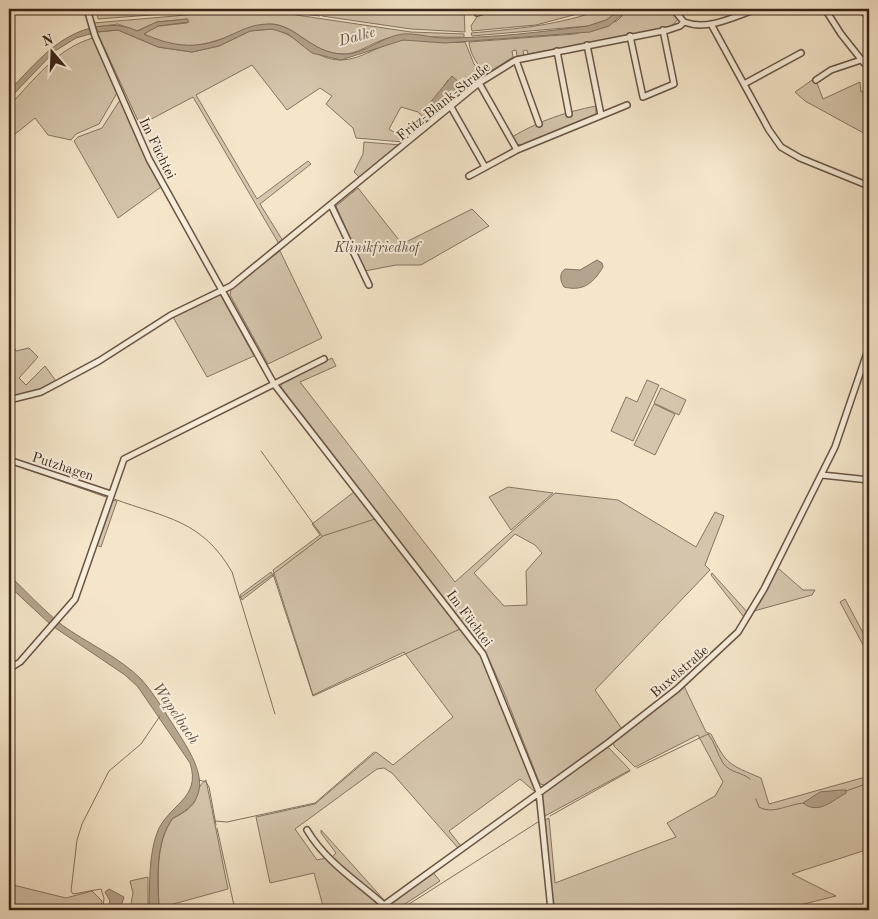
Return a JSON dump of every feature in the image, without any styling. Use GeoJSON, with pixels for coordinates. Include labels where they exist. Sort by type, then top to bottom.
{"type":"FeatureCollection","features":[{"type":"Feature","properties":{"kind":"street","name":"Im Füchtei"},"geometry":{"type":"LineString","coordinates":[[87,9],[95,36],[148,159],[274,384],[483,654],[500,691],[539,792],[551,910]]}},
{"type":"Feature","properties":{"kind":"street"},"geometry":{"type":"LineString","coordinates":[[475,9],[476,13],[486,9]]}},
{"type":"Feature","properties":{"kind":"street"},"geometry":{"type":"LineString","coordinates":[[673,9],[684,22]]}},
{"type":"Feature","properties":{"kind":"street","name":"Fritz-Blank-Straße"},"geometry":{"type":"LineString","coordinates":[[222,291],[331,205],[479,82],[516,60],[663,30],[680,26],[684,22],[692,25],[711,24],[757,9]]}},
{"type":"Feature","properties":{"kind":"street"},"geometry":{"type":"LineString","coordinates":[[826,9],[841,34],[861,60],[869,65]]}},
{"type":"Feature","properties":{"kind":"street"},"geometry":{"type":"LineString","coordinates":[[862,9],[869,19]]}},
{"type":"Feature","properties":{"kind":"street"},"geometry":{"type":"LineString","coordinates":[[711,24],[769,130],[781,147],[800,158],[869,186]]}},
{"type":"Feature","properties":{"kind":"street"},"geometry":{"type":"LineString","coordinates":[[630,36],[643,97],[674,84],[663,30]]}},
{"type":"Feature","properties":{"kind":"street"},"geometry":{"type":"LineString","coordinates":[[587,45],[601,115]]}},
{"type":"Feature","properties":{"kind":"street"},"geometry":{"type":"LineString","coordinates":[[557,51],[569,114]]}},
{"type":"Feature","properties":{"kind":"street"},"geometry":{"type":"LineString","coordinates":[[744,84],[801,53]]}},
{"type":"Feature","properties":{"kind":"street"},"geometry":{"type":"LineString","coordinates":[[516,60],[539,124]]}},
{"type":"Feature","properties":{"kind":"street"},"geometry":{"type":"LineString","coordinates":[[816,80],[832,70],[861,60]]}},
{"type":"Feature","properties":{"kind":"street"},"geometry":{"type":"LineString","coordinates":[[479,82],[517,150]]}},
{"type":"Feature","properties":{"kind":"street"},"geometry":{"type":"LineString","coordinates":[[469,176],[517,150],[627,105]]}},
{"type":"Feature","properties":{"kind":"street"},"geometry":{"type":"LineString","coordinates":[[451,107],[485,167]]}},
{"type":"Feature","properties":{"kind":"street"},"geometry":{"type":"LineString","coordinates":[[331,205],[369,285]]}},
{"type":"Feature","properties":{"kind":"street"},"geometry":{"type":"LineString","coordinates":[[9,400],[50,387],[99,361],[171,315],[222,291]]}},
{"type":"Feature","properties":{"kind":"street","name":"Buxelstraße"},"geometry":{"type":"LineString","coordinates":[[380,910],[384,905],[539,792],[608,744],[669,695],[734,637],[764,589],[835,448],[869,347]]}},
{"type":"Feature","properties":{"kind":"street"},"geometry":{"type":"LineString","coordinates":[[9,669],[20,662],[75,599],[122,463],[129,456],[324,359]]}},
{"type":"Feature","properties":{"kind":"street","name":"Putzhagen"},"geometry":{"type":"LineString","coordinates":[[9,460],[111,494]]}},
{"type":"Feature","properties":{"kind":"street"},"geometry":{"type":"LineString","coordinates":[[822,475],[869,480]]}},
{"type":"Feature","properties":{"kind":"street"},"geometry":{"type":"LineString","coordinates":[[307,830],[329,860],[384,905]]}},
{"type":"Feature","properties":{"kind":"green space"},"geometry":{"type":"Polygon","coordinates":[[[97,9],[230,9],[98,19],[97,9]]]}},
{"type":"Feature","properties":{"kind":"green space"},"geometry":{"type":"Polygon","coordinates":[[[257,9],[320,9],[320,16],[257,9]]]}},
{"type":"Feature","properties":{"kind":"green space"},"geometry":{"type":"Polygon","coordinates":[[[322,9],[464,9],[465,32],[411,29],[322,16],[322,9]]]}},
{"type":"Feature","properties":{"kind":"green space"},"geometry":{"type":"Polygon","coordinates":[[[498,9],[567,9],[565,10],[567,12],[596,9],[536,25],[472,31],[471,26],[478,15],[498,9]]]}},
{"type":"Feature","properties":{"kind":"green space"},"geometry":{"type":"Polygon","coordinates":[[[603,9],[622,9],[606,20],[588,26],[472,36],[471,33],[554,23],[603,9]]]}},
{"type":"Feature","properties":{"kind":"green space"},"geometry":{"type":"Polygon","coordinates":[[[629,9],[670,9],[678,19],[667,28],[528,54],[527,50],[523,51],[524,55],[517,56],[516,50],[512,51],[513,57],[486,74],[475,60],[471,51],[469,42],[575,34],[617,21],[629,9]]]}},
{"type":"Feature","properties":{"kind":"green space"},"geometry":{"type":"Polygon","coordinates":[[[244,10],[283,13],[411,32],[464,34],[464,37],[412,36],[392,38],[385,39],[353,53],[342,54],[321,49],[289,29],[271,24],[203,44],[182,45],[158,40],[143,34],[158,26],[187,23],[188,19],[157,22],[137,31],[118,24],[96,27],[94,23],[244,10]]]}},
{"type":"Feature","properties":{"kind":"green space"},"geometry":{"type":"Polygon","coordinates":[[[272,29],[281,31],[322,56],[341,60],[356,57],[387,44],[403,40],[465,42],[474,64],[481,72],[470,81],[472,85],[428,123],[418,112],[401,107],[389,129],[406,140],[403,142],[356,138],[353,128],[326,104],[332,96],[320,88],[287,110],[252,65],[196,95],[257,199],[308,161],[311,164],[260,204],[283,241],[279,244],[193,97],[140,125],[97,32],[118,30],[158,47],[192,52],[219,46],[250,31],[272,29]],[[448,80],[431,105],[458,91],[462,85],[448,80]]]}},
{"type":"Feature","properties":{"kind":"green space"},"geometry":{"type":"Polygon","coordinates":[[[93,38],[117,93],[99,124],[76,134],[71,140],[48,135],[35,118],[9,139],[9,106],[57,57],[68,49],[93,38]]]}},
{"type":"Feature","properties":{"kind":"green space"},"geometry":{"type":"Polygon","coordinates":[[[815,78],[823,99],[860,82],[861,92],[869,90],[869,136],[805,101],[795,92],[815,78]]]}},
{"type":"Feature","properties":{"kind":"green space"},"geometry":{"type":"Polygon","coordinates":[[[120,100],[161,187],[118,218],[74,141],[78,137],[102,128],[120,100]]]}},
{"type":"Feature","properties":{"kind":"green space"},"geometry":{"type":"Polygon","coordinates":[[[596,106],[596,114],[521,145],[516,144],[512,137],[552,118],[596,106]]]}},
{"type":"Feature","properties":{"kind":"green space"},"geometry":{"type":"Polygon","coordinates":[[[364,142],[401,145],[360,178],[354,172],[363,154],[364,142]]]}},
{"type":"Feature","properties":{"kind":"green space","name":"Klinikfriedhof"},"geometry":{"type":"Polygon","coordinates":[[[358,188],[402,244],[472,209],[489,226],[421,265],[396,265],[365,271],[336,206],[358,188]]]}},
{"type":"Feature","properties":{"kind":"green space"},"geometry":{"type":"Polygon","coordinates":[[[280,251],[322,338],[268,364],[230,295],[231,289],[280,251]]]}},
{"type":"Feature","properties":{"kind":"green space"},"geometry":{"type":"Polygon","coordinates":[[[220,294],[254,356],[207,377],[173,317],[220,294]]]}},
{"type":"Feature","properties":{"kind":"green space"},"geometry":{"type":"Polygon","coordinates":[[[9,339],[16,351],[29,348],[38,357],[19,378],[26,385],[45,366],[56,381],[40,390],[9,398],[9,339]]]}},
{"type":"Feature","properties":{"kind":"green space"},"geometry":{"type":"Polygon","coordinates":[[[332,358],[336,366],[300,382],[455,582],[555,493],[618,500],[696,547],[715,512],[724,516],[705,565],[710,570],[595,690],[622,729],[545,785],[540,784],[503,690],[486,653],[281,387],[281,383],[332,358]],[[515,534],[474,573],[504,606],[527,605],[526,571],[542,553],[535,545],[515,534]]]}},
{"type":"Feature","properties":{"kind":"green space"},"geometry":{"type":"Polygon","coordinates":[[[647,380],[659,385],[633,441],[611,431],[626,397],[637,402],[647,380]]]}},
{"type":"Feature","properties":{"kind":"green space"},"geometry":{"type":"Polygon","coordinates":[[[661,388],[686,400],[679,415],[654,403],[661,388]]]}},
{"type":"Feature","properties":{"kind":"green space"},"geometry":{"type":"Polygon","coordinates":[[[654,404],[675,414],[655,455],[634,445],[654,404]]]}},
{"type":"Feature","properties":{"kind":"green space"},"geometry":{"type":"Polygon","coordinates":[[[508,487],[553,493],[511,530],[489,497],[508,487]]]}},
{"type":"Feature","properties":{"kind":"green space"},"geometry":{"type":"Polygon","coordinates":[[[354,492],[482,655],[536,789],[534,791],[520,779],[449,831],[461,846],[458,848],[392,773],[384,768],[377,769],[295,829],[317,860],[326,858],[382,905],[377,910],[324,910],[314,873],[270,883],[256,817],[315,804],[376,752],[393,765],[453,717],[404,652],[313,695],[273,570],[320,535],[312,524],[354,492]]]}},
{"type":"Feature","properties":{"kind":"green space"},"geometry":{"type":"Polygon","coordinates":[[[111,500],[117,501],[101,547],[96,545],[111,500]]]}},
{"type":"Feature","properties":{"kind":"green space"},"geometry":{"type":"Polygon","coordinates":[[[777,569],[803,590],[815,590],[812,595],[754,611],[777,569]]]}},
{"type":"Feature","properties":{"kind":"green space"},"geometry":{"type":"Polygon","coordinates":[[[271,572],[273,576],[242,600],[240,595],[271,572]]]}},
{"type":"Feature","properties":{"kind":"green space"},"geometry":{"type":"Polygon","coordinates":[[[712,573],[748,613],[746,616],[743,616],[711,575],[712,573]]]}},
{"type":"Feature","properties":{"kind":"green space"},"geometry":{"type":"Polygon","coordinates":[[[845,599],[869,644],[869,656],[840,602],[845,599]]]}},
{"type":"Feature","properties":{"kind":"green space"},"geometry":{"type":"Polygon","coordinates":[[[684,686],[706,732],[711,734],[725,758],[742,770],[761,778],[769,804],[869,776],[869,849],[792,874],[836,896],[780,910],[553,910],[545,820],[549,818],[555,883],[676,837],[667,823],[715,796],[723,782],[698,735],[635,767],[614,746],[613,742],[684,686]]]}},
{"type":"Feature","properties":{"kind":"green space"},"geometry":{"type":"Polygon","coordinates":[[[605,748],[609,748],[630,770],[545,816],[542,796],[545,791],[605,748]]]}},
{"type":"Feature","properties":{"kind":"green space"},"geometry":{"type":"Polygon","coordinates":[[[206,780],[228,889],[159,908],[159,861],[163,838],[173,818],[191,806],[200,787],[206,780]]]}},
{"type":"Feature","properties":{"kind":"green space"},"geometry":{"type":"Polygon","coordinates":[[[321,830],[385,901],[331,858],[336,853],[321,833],[321,830]]]}},
{"type":"Feature","properties":{"kind":"green space"},"geometry":{"type":"Polygon","coordinates":[[[432,871],[440,881],[405,904],[382,910],[432,871]]]}},
{"type":"Feature","properties":{"kind":"green space"},"geometry":{"type":"Polygon","coordinates":[[[148,877],[148,910],[130,910],[133,893],[130,881],[148,877]]]}},
{"type":"Feature","properties":{"kind":"green space"},"geometry":{"type":"Polygon","coordinates":[[[9,884],[66,898],[92,891],[102,901],[101,910],[9,910],[9,884]]]}},
{"type":"Feature","properties":{"kind":"shaded area"},"geometry":{"type":"Polygon","coordinates":[[[622,9],[629,9],[609,26],[590,32],[445,43],[403,40],[341,60],[312,53],[288,34],[272,29],[250,31],[219,46],[192,52],[158,47],[118,30],[97,32],[76,38],[55,51],[9,99],[9,91],[50,50],[74,34],[103,26],[120,26],[137,31],[157,22],[187,19],[189,22],[158,26],[144,34],[174,44],[194,45],[214,42],[241,30],[270,24],[288,29],[321,49],[350,54],[388,38],[403,34],[445,38],[481,37],[588,26],[606,20],[622,9]]]}},
{"type":"Feature","properties":{"kind":"shaded area"},"geometry":{"type":"Polygon","coordinates":[[[452,76],[462,85],[459,89],[445,101],[429,104],[452,76]]]}},
{"type":"Feature","properties":{"kind":"shaded area"},"geometry":{"type":"Polygon","coordinates":[[[597,260],[602,263],[603,267],[592,281],[583,287],[564,287],[561,277],[565,269],[580,270],[597,260]]]}},
{"type":"Feature","properties":{"kind":"shaded area"},"geometry":{"type":"Polygon","coordinates":[[[9,575],[62,625],[113,657],[141,679],[161,706],[194,761],[199,786],[196,798],[188,809],[173,818],[167,828],[160,850],[158,862],[159,910],[150,910],[149,903],[150,868],[153,850],[157,833],[162,823],[182,801],[191,785],[190,763],[138,687],[125,675],[51,625],[9,586],[9,575]]]}},
{"type":"Feature","properties":{"kind":"shaded area"},"geometry":{"type":"Polygon","coordinates":[[[846,790],[846,793],[820,807],[814,808],[803,803],[820,792],[846,790]]]}},
{"type":"Feature","properties":{"kind":"shaded area"},"geometry":{"type":"Polygon","coordinates":[[[109,889],[124,897],[120,910],[107,910],[110,901],[105,892],[109,889]]]}},
{"type":"Feature","properties":{"kind":"waterway"},"geometry":{"type":"LineString","coordinates":[[261,451],[322,536]]}},
{"type":"Feature","properties":{"kind":"waterway"},"geometry":{"type":"LineString","coordinates":[[9,463],[106,497]]}},
{"type":"Feature","properties":{"kind":"waterway"},"geometry":{"type":"LineString","coordinates":[[114,499],[181,523],[208,541],[220,555],[232,572],[275,714]]}},
{"type":"Feature","properties":{"kind":"waterway"},"geometry":{"type":"LineString","coordinates":[[375,519],[323,536],[273,574],[313,696],[460,629]]}},
{"type":"Feature","properties":{"kind":"waterway"},"geometry":{"type":"LineString","coordinates":[[240,598],[273,574]]}},
{"type":"Feature","properties":{"kind":"waterway","name":"Wapelbach"},"geometry":{"type":"LineString","coordinates":[[103,910],[104,898],[101,889],[73,894],[71,891],[77,840],[82,824],[109,771],[141,744],[160,716]]}},
{"type":"Feature","properties":{"kind":"waterway"},"geometry":{"type":"LineString","coordinates":[[637,768],[708,734],[723,763],[733,771],[750,779]]}},
{"type":"Feature","properties":{"kind":"waterway"},"geometry":{"type":"LineString","coordinates":[[215,821],[227,822],[315,803],[374,752]]}},
{"type":"Feature","properties":{"kind":"waterway"},"geometry":{"type":"LineString","coordinates":[[550,816],[630,771]]}},
{"type":"Feature","properties":{"kind":"waterway"},"geometry":{"type":"LineString","coordinates":[[199,780],[206,782],[209,787],[216,825]]}},
{"type":"Feature","properties":{"kind":"waterway"},"geometry":{"type":"LineString","coordinates":[[846,791],[869,783]]}},
{"type":"Feature","properties":{"kind":"waterway"},"geometry":{"type":"LineString","coordinates":[[756,799],[759,807],[770,810],[804,803]]}},
{"type":"Feature","properties":{"kind":"waterway"},"geometry":{"type":"LineString","coordinates":[[393,910],[406,906],[538,822]]}},
{"type":"Feature","properties":{"kind":"waterway"},"geometry":{"type":"LineString","coordinates":[[217,828],[235,910]]}},
{"type":"Feature","properties":{"kind":"water label","name":"Dalke"},"geometry":{"type":"Point","coordinates":[357,36]}}]}
